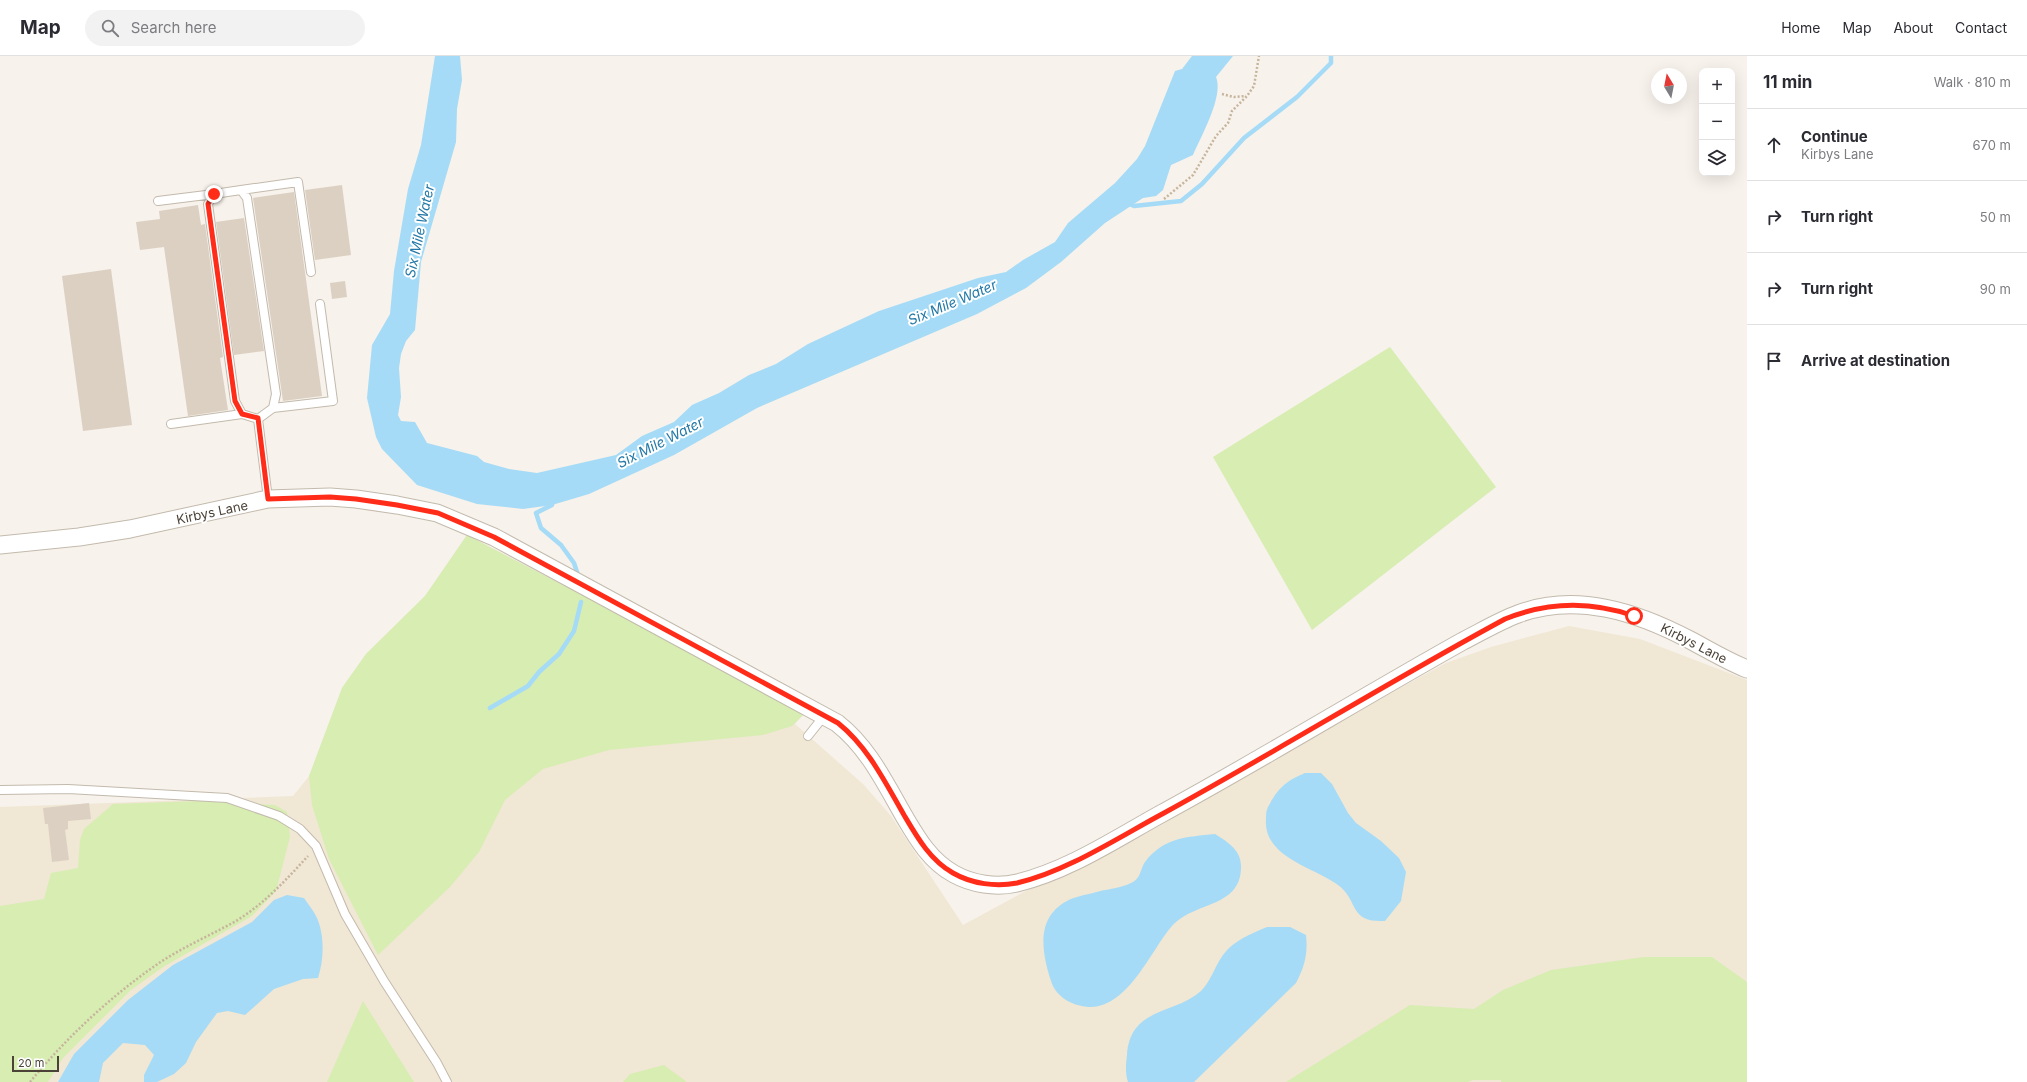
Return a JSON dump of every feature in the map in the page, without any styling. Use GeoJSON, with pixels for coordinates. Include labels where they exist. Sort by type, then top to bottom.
{"type":"FeatureCollection","features":[{"type":"Feature","properties":{"kind":"street","name":"Kirbys Lane"},"geometry":{"type":"LineString","coordinates":[[0,545],[78,537],[130,529],[268,499],[330,497],[356,499],[438,513],[494,537],[838,723],[874,754],[919,841],[938,864],[966,880],[987,885],[1014,883],[1043,876],[1100,847],[1285,744],[1463,641],[1505,619],[1532,609],[1575,604],[1620,611],[1655,624],[1747,669]]}},
{"type":"Feature","properties":{"kind":"lane"},"geometry":{"type":"LineString","coordinates":[[158,201],[298,182],[311,272]]}},
{"type":"Feature","properties":{"kind":"lane"},"geometry":{"type":"LineString","coordinates":[[241,190],[247,198],[276,394],[273,408]]}},
{"type":"Feature","properties":{"kind":"lane"},"geometry":{"type":"LineString","coordinates":[[214,194],[208,204],[209,212],[235,401],[242,414]]}},
{"type":"Feature","properties":{"kind":"lane"},"geometry":{"type":"LineString","coordinates":[[171,424],[242,414],[258,418],[273,408],[333,401],[320,304]]}},
{"type":"Feature","properties":{"kind":"lane"},"geometry":{"type":"LineString","coordinates":[[258,418],[268,499]]}},
{"type":"Feature","properties":{"kind":"lane"},"geometry":{"type":"LineString","coordinates":[[808,736],[824,716]]}},
{"type":"Feature","properties":{"kind":"lane"},"geometry":{"type":"LineString","coordinates":[[0,790],[68,789],[227,798],[278,816],[300,829],[316,846],[345,914],[384,981],[437,1063],[446,1082]]}},
{"type":"Feature","properties":{"kind":"path"},"geometry":{"type":"LineString","coordinates":[[1164,200],[1193,175],[1216,136],[1228,123],[1232,111],[1254,86],[1259,56]]}},
{"type":"Feature","properties":{"kind":"path"},"geometry":{"type":"LineString","coordinates":[[1222,94],[1234,97],[1246,96]]}},
{"type":"Feature","properties":{"kind":"path"},"geometry":{"type":"LineString","coordinates":[[30,1082],[53,1054],[117,996],[160,963],[237,920],[260,905],[287,880],[316,846]]}},
{"type":"Feature","properties":{"kind":"shaded area"},"geometry":{"type":"Polygon","coordinates":[[[467,535],[806,712],[795,724],[863,784],[891,816],[963,925],[1446,663],[1491,647],[1569,626],[1640,639],[1747,680],[1747,1082],[0,1082],[0,807],[293,796],[310,775],[342,688],[366,654],[425,596],[467,535]]]}},
{"type":"Feature","properties":{"kind":"green space"},"geometry":{"type":"Polygon","coordinates":[[[1390,347],[1496,487],[1312,630],[1213,457],[1390,347]]]}},
{"type":"Feature","properties":{"kind":"green space"},"geometry":{"type":"Polygon","coordinates":[[[467,535],[806,712],[792,726],[763,735],[609,750],[543,769],[505,800],[479,852],[450,887],[378,955],[329,859],[312,805],[309,776],[342,688],[366,654],[425,596],[467,535]]]}},
{"type":"Feature","properties":{"kind":"green space"},"geometry":{"type":"Polygon","coordinates":[[[199,801],[275,805],[287,812],[290,837],[276,891],[252,916],[163,967],[131,990],[63,1058],[48,1082],[0,1082],[0,906],[44,899],[51,873],[78,868],[80,840],[84,829],[113,804],[199,801]]]}},
{"type":"Feature","properties":{"kind":"green space"},"geometry":{"type":"Polygon","coordinates":[[[1644,957],[1712,957],[1747,982],[1747,1082],[1501,1082],[1501,1080],[1473,1080],[1468,1082],[1286,1082],[1410,1005],[1474,1009],[1503,990],[1551,970],[1644,957]]]}},
{"type":"Feature","properties":{"kind":"green space"},"geometry":{"type":"Polygon","coordinates":[[[363,1001],[414,1082],[327,1082],[363,1001]]]}},
{"type":"Feature","properties":{"kind":"green space"},"geometry":{"type":"Polygon","coordinates":[[[664,1065],[687,1082],[623,1082],[630,1074],[664,1065]]]}},
{"type":"Feature","properties":{"kind":"water","name":"Six Mile Water"},"geometry":{"type":"Polygon","coordinates":[[[435,56],[460,56],[462,80],[457,109],[456,142],[421,262],[415,330],[406,341],[401,354],[399,368],[401,397],[398,415],[401,421],[415,422],[427,443],[477,456],[484,462],[509,469],[537,473],[616,455],[642,436],[674,422],[692,405],[719,393],[749,375],[776,364],[808,344],[879,311],[978,278],[1006,272],[1023,260],[1055,242],[1068,223],[1115,183],[1137,159],[1145,146],[1175,71],[1182,69],[1192,56],[1233,56],[1216,77],[1218,85],[1217,95],[1206,127],[1193,155],[1171,165],[1163,190],[1156,196],[1143,198],[1105,223],[1061,262],[1026,288],[977,314],[757,408],[674,455],[589,494],[552,505],[523,509],[477,504],[417,485],[382,449],[376,437],[367,398],[372,345],[390,314],[394,271],[408,189],[421,145],[435,56]]]}},
{"type":"Feature","properties":{"kind":"water"},"geometry":{"type":"Polygon","coordinates":[[[1305,773],[1321,773],[1332,784],[1348,813],[1356,823],[1381,841],[1399,858],[1406,872],[1401,901],[1385,921],[1373,921],[1359,914],[1345,891],[1338,885],[1292,860],[1272,843],[1267,832],[1266,812],[1268,807],[1275,795],[1283,786],[1305,773]]]}},
{"type":"Feature","properties":{"kind":"water"},"geometry":{"type":"Polygon","coordinates":[[[1215,834],[1225,840],[1237,852],[1241,862],[1239,881],[1233,890],[1215,903],[1192,912],[1172,926],[1138,975],[1117,997],[1105,1004],[1085,1007],[1062,997],[1053,987],[1045,959],[1044,948],[1046,926],[1050,917],[1057,908],[1073,898],[1122,887],[1134,881],[1139,876],[1145,862],[1152,854],[1168,843],[1195,836],[1215,834]]]}},
{"type":"Feature","properties":{"kind":"water"},"geometry":{"type":"Polygon","coordinates":[[[287,895],[304,898],[315,914],[319,923],[323,947],[318,978],[303,979],[274,989],[245,1015],[228,1011],[217,1013],[196,1042],[186,1063],[174,1074],[157,1082],[144,1082],[144,1075],[154,1055],[145,1045],[123,1043],[103,1063],[99,1082],[58,1082],[74,1054],[128,1000],[173,965],[252,922],[274,900],[287,895]]]}},
{"type":"Feature","properties":{"kind":"water"},"geometry":{"type":"Polygon","coordinates":[[[1267,927],[1290,927],[1306,935],[1307,948],[1305,959],[1302,971],[1296,983],[1194,1082],[1128,1082],[1126,1072],[1127,1055],[1130,1039],[1136,1028],[1155,1014],[1190,999],[1201,991],[1208,983],[1220,959],[1232,945],[1267,927]]]}},
{"type":"Feature","properties":{"kind":"building"},"geometry":{"type":"Polygon","coordinates":[[[342,185],[351,255],[315,260],[305,190],[342,185]]]}},
{"type":"Feature","properties":{"kind":"building"},"geometry":{"type":"Polygon","coordinates":[[[294,192],[322,396],[283,401],[253,198],[294,192]]]}},
{"type":"Feature","properties":{"kind":"building"},"geometry":{"type":"Polygon","coordinates":[[[198,205],[201,225],[205,224],[223,357],[220,358],[228,410],[188,416],[164,247],[140,250],[136,222],[160,219],[159,211],[198,205]]]}},
{"type":"Feature","properties":{"kind":"building"},"geometry":{"type":"Polygon","coordinates":[[[244,218],[264,351],[234,355],[216,222],[244,218]]]}},
{"type":"Feature","properties":{"kind":"building"},"geometry":{"type":"Polygon","coordinates":[[[111,269],[132,425],[83,431],[62,276],[111,269]]]}},
{"type":"Feature","properties":{"kind":"building"},"geometry":{"type":"Polygon","coordinates":[[[345,281],[347,297],[332,299],[330,283],[345,281]]]}},
{"type":"Feature","properties":{"kind":"building"},"geometry":{"type":"Polygon","coordinates":[[[89,803],[91,819],[68,821],[68,829],[65,830],[69,860],[52,862],[48,824],[45,824],[43,808],[89,803]]]}},
{"type":"Feature","properties":{"kind":"waterway"},"geometry":{"type":"LineString","coordinates":[[1127,203],[1134,206],[1181,201],[1202,184],[1244,138],[1297,97],[1331,63],[1331,56]]}},
{"type":"Feature","properties":{"kind":"waterway"},"geometry":{"type":"LineString","coordinates":[[553,499],[552,505],[536,513],[541,528],[561,545],[574,563],[579,578]]}},
{"type":"Feature","properties":{"kind":"waterway"},"geometry":{"type":"LineString","coordinates":[[490,708],[528,686],[539,672],[559,654],[574,631],[581,602]]}},
{"type":"Feature","properties":{"kind":"route"},"geometry":{"type":"LineString","coordinates":[[214,194],[208,204],[235,401],[242,414],[258,418],[268,499],[330,497],[356,499],[438,513],[466,524],[494,537],[740,672],[838,723],[849,732],[870,757],[919,841],[938,864],[966,880],[987,885],[1014,883],[1043,876],[1093,851],[1179,804],[1463,641],[1518,613],[1532,609],[1575,604],[1620,611],[1634,616]]}}]}
